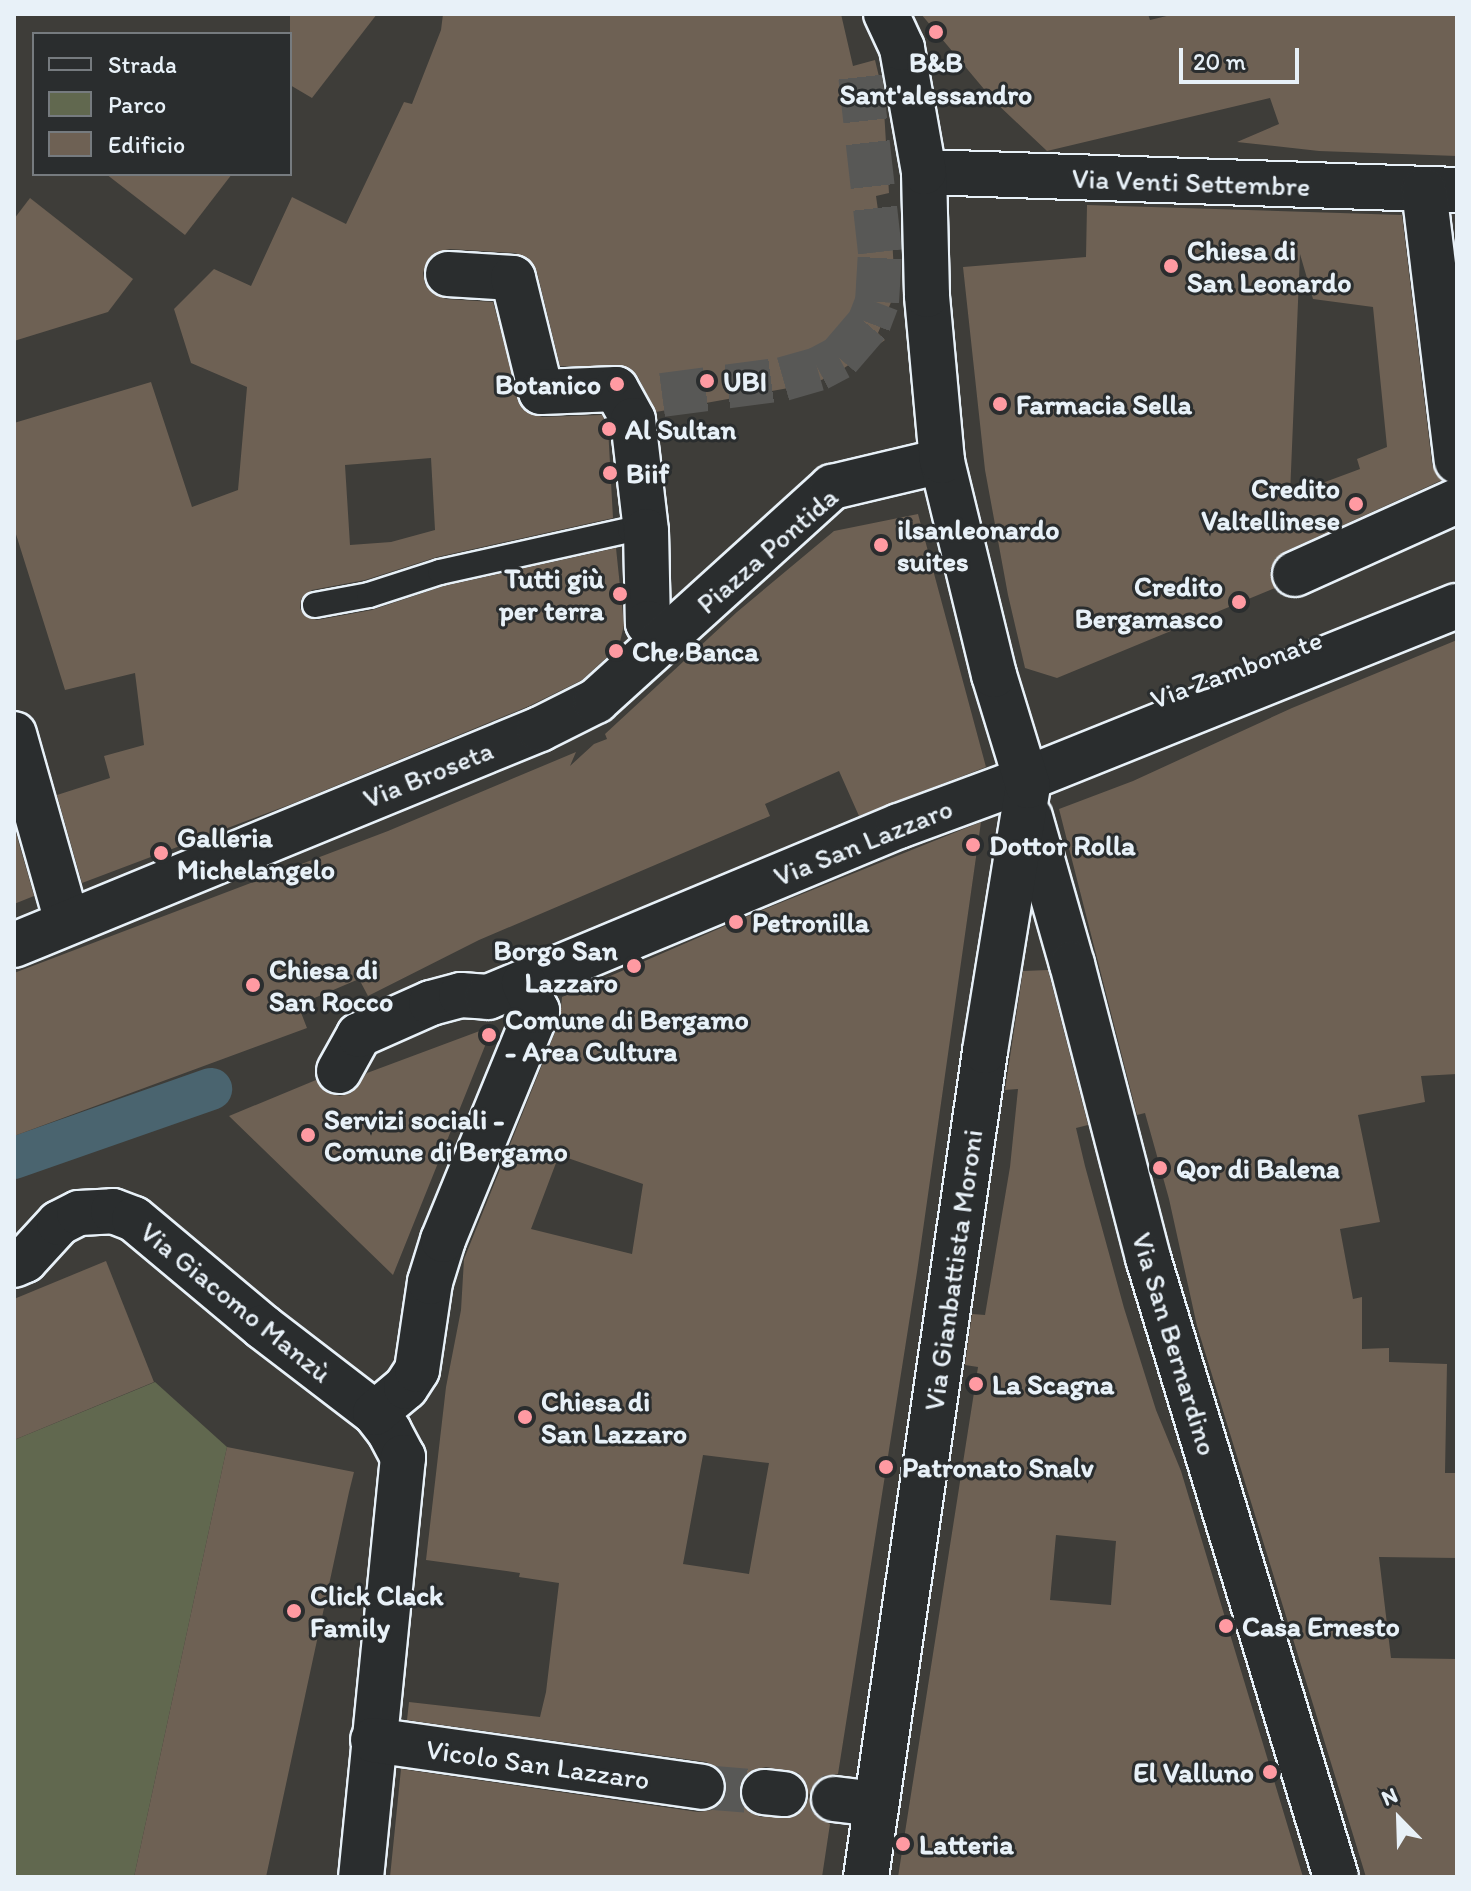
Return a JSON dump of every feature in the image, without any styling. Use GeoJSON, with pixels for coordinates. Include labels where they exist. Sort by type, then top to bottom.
{"type":"FeatureCollection","features":[{"type":"Feature","properties":{"kind":"street"},"geometry":{"type":"LineString","coordinates":[[886,14],[902,48],[924,172],[926,265],[942,461]]}},
{"type":"Feature","properties":{"kind":"street","name":"Via Venti Settembre"},"geometry":{"type":"LineString","coordinates":[[924,172],[1440,190]]}},
{"type":"Feature","properties":{"kind":"street"},"geometry":{"type":"LineString","coordinates":[[1440,190],[1457,461]]}},
{"type":"Feature","properties":{"kind":"street"},"geometry":{"type":"LineString","coordinates":[[448,274],[513,278],[541,392],[616,389],[633,420],[638,530],[648,623],[657,646]]}},
{"type":"Feature","properties":{"kind":"street","name":"Piazza Pontida"},"geometry":{"type":"LineString","coordinates":[[657,646],[832,487],[942,461]]}},
{"type":"Feature","properties":{"kind":"street","name":"Via San Bernardino"},"geometry":{"type":"LineString","coordinates":[[942,461],[1001,699],[1148,1258],[1336,1877]]}},
{"type":"Feature","properties":{"kind":"street"},"geometry":{"type":"LineString","coordinates":[[1295,574],[1457,501]]}},
{"type":"Feature","properties":{"kind":"street","name":"Via Zambonate"},"geometry":{"type":"LineString","coordinates":[[1022,778],[1457,588]]}},
{"type":"Feature","properties":{"kind":"street","name":"Via Zambonate"},"geometry":{"type":"LineString","coordinates":[[1022,778],[1457,606]]}},
{"type":"Feature","properties":{"kind":"street","name":"Via Broseta"},"geometry":{"type":"LineString","coordinates":[[14,945],[540,729],[596,701],[657,646]]}},
{"type":"Feature","properties":{"kind":"street"},"geometry":{"type":"LineString","coordinates":[[14,734],[67,921]]}},
{"type":"Feature","properties":{"kind":"street","name":"Via San Lazzaro"},"geometry":{"type":"LineString","coordinates":[[339,1071],[359,1035],[431,1003],[461,995],[488,997],[1022,778]]}},
{"type":"Feature","properties":{"kind":"street","name":"Via Gianbattista Moroni"},"geometry":{"type":"LineString","coordinates":[[866,1877],[855,1802],[985,1051],[1022,778]]}},
{"type":"Feature","properties":{"kind":"street"},"geometry":{"type":"LineString","coordinates":[[361,1877],[403,1457],[375,1413],[385,1401],[406,1387],[417,1370],[430,1282],[443,1240],[537,1011],[524,983]]}},
{"type":"Feature","properties":{"kind":"street","name":"Via Giacomo Manzù"},"geometry":{"type":"LineString","coordinates":[[14,1265],[25,1260],[59,1223],[79,1213],[113,1211],[134,1219],[263,1327],[375,1413]]}},
{"type":"Feature","properties":{"kind":"street","name":"Vicolo San Lazzaro"},"geometry":{"type":"LineString","coordinates":[[373,1740],[702,1787]]}},
{"type":"Feature","properties":{"kind":"lane"},"geometry":{"type":"LineString","coordinates":[[315,605],[369,595],[440,572],[638,530]]}},
{"type":"Feature","properties":{"kind":"green space"},"geometry":{"type":"Polygon","coordinates":[[[155,1382],[227,1447],[134,1877],[14,1877],[14,1440],[155,1382]]]}},
{"type":"Feature","properties":{"kind":"building"},"geometry":{"type":"Polygon","coordinates":[[[290,14],[377,14],[312,98],[292,86],[290,14]]]}},
{"type":"Feature","properties":{"kind":"building"},"geometry":{"type":"Polygon","coordinates":[[[443,14],[841,14],[853,66],[875,60],[883,93],[889,193],[876,196],[879,217],[891,217],[894,273],[892,300],[878,333],[885,340],[834,375],[811,384],[656,412],[638,377],[628,367],[560,366],[537,272],[528,258],[515,253],[450,249],[436,252],[427,261],[423,273],[425,284],[434,294],[446,299],[493,302],[522,409],[542,417],[602,415],[608,427],[613,518],[437,557],[365,580],[312,590],[301,599],[300,608],[304,615],[317,620],[372,610],[444,586],[616,548],[624,625],[619,646],[582,680],[529,706],[294,803],[82,883],[57,795],[110,778],[104,756],[144,745],[135,673],[65,690],[14,528],[14,423],[151,382],[192,507],[238,490],[247,387],[191,363],[174,309],[214,269],[251,286],[292,197],[346,224],[404,102],[412,104],[441,30],[443,14]],[[431,458],[345,465],[350,545],[391,542],[435,530],[431,458]]]}},
{"type":"Feature","properties":{"kind":"building"},"geometry":{"type":"Polygon","coordinates":[[[921,14],[1148,14],[1150,20],[1175,14],[1457,14],[1457,156],[1319,151],[1237,142],[1279,124],[1270,98],[1047,151],[994,101],[921,14]]]}},
{"type":"Feature","properties":{"kind":"building"},"geometry":{"type":"Polygon","coordinates":[[[109,176],[230,176],[185,235],[109,176]]]}},
{"type":"Feature","properties":{"kind":"building"},"geometry":{"type":"Polygon","coordinates":[[[30,198],[133,279],[108,312],[14,341],[14,219],[30,198]]]}},
{"type":"Feature","properties":{"kind":"building"},"geometry":{"type":"Polygon","coordinates":[[[1087,205],[1402,215],[1432,464],[1442,480],[1284,552],[1275,559],[1270,571],[1275,588],[1057,678],[1025,668],[1008,595],[985,470],[963,267],[1086,257],[1087,205]],[[1300,254],[1290,495],[1360,469],[1357,459],[1387,447],[1373,307],[1313,299],[1300,254]]]}},
{"type":"Feature","properties":{"kind":"building"},"geometry":{"type":"Polygon","coordinates":[[[918,514],[986,767],[859,816],[839,771],[765,804],[770,816],[479,940],[368,996],[359,979],[298,1005],[307,1028],[14,1136],[14,973],[388,831],[576,752],[570,766],[594,744],[607,739],[605,734],[737,612],[834,531],[918,514]]]}},
{"type":"Feature","properties":{"kind":"building"},"geometry":{"type":"Polygon","coordinates":[[[1457,640],[1457,1074],[1421,1076],[1425,1102],[1358,1115],[1380,1222],[1340,1229],[1353,1299],[1362,1297],[1362,1349],[1389,1348],[1389,1362],[1447,1364],[1445,1473],[1457,1473],[1457,1558],[1379,1557],[1391,1658],[1457,1659],[1457,1877],[1366,1877],[1197,1326],[1169,1199],[1145,1113],[1137,1115],[1059,809],[1133,781],[1292,708],[1457,640]]]}},
{"type":"Feature","properties":{"kind":"building"},"geometry":{"type":"Polygon","coordinates":[[[981,822],[917,1272],[838,1774],[823,1776],[809,1795],[811,1810],[830,1824],[822,1877],[390,1877],[401,1769],[698,1812],[712,1810],[722,1802],[727,1791],[725,1777],[717,1767],[706,1762],[407,1720],[409,1702],[540,1717],[546,1692],[559,1583],[519,1577],[520,1573],[426,1560],[446,1387],[461,1310],[464,1259],[560,1020],[562,997],[748,916],[981,822]],[[559,1155],[531,1229],[632,1254],[643,1184],[559,1155]],[[703,1455],[683,1564],[749,1574],[769,1463],[703,1455]],[[766,1767],[753,1770],[743,1778],[739,1790],[742,1803],[749,1812],[761,1817],[795,1816],[804,1809],[809,1797],[806,1783],[798,1773],[766,1767]]]}},
{"type":"Feature","properties":{"kind":"building"},"geometry":{"type":"Polygon","coordinates":[[[14,826],[34,896],[14,904],[14,826]]]}},
{"type":"Feature","properties":{"kind":"building"},"geometry":{"type":"Polygon","coordinates":[[[1048,970],[1088,1125],[1076,1128],[1124,1308],[1156,1410],[1181,1471],[1303,1877],[898,1877],[978,1367],[965,1365],[972,1314],[985,1315],[1010,1167],[1018,1089],[1005,1090],[1023,971],[1048,970]],[[1056,1535],[1050,1600],[1111,1605],[1116,1541],[1056,1535]]]}},
{"type":"Feature","properties":{"kind":"building"},"geometry":{"type":"Polygon","coordinates":[[[493,1026],[393,1275],[229,1116],[316,1080],[328,1093],[340,1096],[351,1093],[367,1073],[493,1026]]]}},
{"type":"Feature","properties":{"kind":"building"},"geometry":{"type":"Polygon","coordinates":[[[106,1261],[154,1382],[14,1440],[14,1299],[106,1261]]]}},
{"type":"Feature","properties":{"kind":"building"},"geometry":{"type":"Polygon","coordinates":[[[227,1447],[354,1472],[266,1877],[134,1877],[227,1447]]]}},
{"type":"Feature","properties":{"kind":"waterway"},"geometry":{"type":"LineString","coordinates":[[14,1158],[211,1089]]}},
{"type":"Feature","properties":{"kind":"tunnel"},"geometry":{"type":"LineString","coordinates":[[662,395],[783,379],[818,369],[839,358],[869,323],[877,302],[880,252],[859,64]]}},
{"type":"Feature","properties":{"kind":"tunnel"},"geometry":{"type":"LineString","coordinates":[[702,1787],[764,1792]]}},
{"type":"Feature","properties":{"kind":"place","name":"B&B Sant'alessandro"},"geometry":{"type":"Point","coordinates":[936,32]}},
{"type":"Feature","properties":{"kind":"place","name":"Chiesa di San Leonardo"},"geometry":{"type":"Point","coordinates":[1171,266]}},
{"type":"Feature","properties":{"kind":"place","name":"UBI"},"geometry":{"type":"Point","coordinates":[707,381]}},
{"type":"Feature","properties":{"kind":"place","name":"Botanico"},"geometry":{"type":"Point","coordinates":[617,384]}},
{"type":"Feature","properties":{"kind":"place","name":"Farmacia Sella"},"geometry":{"type":"Point","coordinates":[1000,404]}},
{"type":"Feature","properties":{"kind":"place","name":"Al Sultan"},"geometry":{"type":"Point","coordinates":[609,429]}},
{"type":"Feature","properties":{"kind":"place","name":"Biif"},"geometry":{"type":"Point","coordinates":[610,473]}},
{"type":"Feature","properties":{"kind":"place","name":"Credito Valtellinese"},"geometry":{"type":"Point","coordinates":[1356,504]}},
{"type":"Feature","properties":{"kind":"place","name":"ilsanleonardo suites"},"geometry":{"type":"Point","coordinates":[881,545]}},
{"type":"Feature","properties":{"kind":"place","name":"Tutti giù per terra"},"geometry":{"type":"Point","coordinates":[620,594]}},
{"type":"Feature","properties":{"kind":"place","name":"Credito Bergamasco"},"geometry":{"type":"Point","coordinates":[1239,602]}},
{"type":"Feature","properties":{"kind":"place","name":"Che Banca"},"geometry":{"type":"Point","coordinates":[616,651]}},
{"type":"Feature","properties":{"kind":"place","name":"Dottor Rolla"},"geometry":{"type":"Point","coordinates":[973,845]}},
{"type":"Feature","properties":{"kind":"place","name":"Galleria Michelangelo"},"geometry":{"type":"Point","coordinates":[161,853]}},
{"type":"Feature","properties":{"kind":"place","name":"Petronilla"},"geometry":{"type":"Point","coordinates":[736,922]}},
{"type":"Feature","properties":{"kind":"place","name":"Borgo San Lazzaro"},"geometry":{"type":"Point","coordinates":[634,966]}},
{"type":"Feature","properties":{"kind":"place","name":"Chiesa di San Rocco"},"geometry":{"type":"Point","coordinates":[253,985]}},
{"type":"Feature","properties":{"kind":"place","name":"Comune di Bergamo - Area Cultura"},"geometry":{"type":"Point","coordinates":[489,1035]}},
{"type":"Feature","properties":{"kind":"place","name":"Servizi sociali - Comune di Bergamo"},"geometry":{"type":"Point","coordinates":[308,1135]}},
{"type":"Feature","properties":{"kind":"place","name":"Qor di Balena"},"geometry":{"type":"Point","coordinates":[1160,1168]}},
{"type":"Feature","properties":{"kind":"place","name":"La Scagna"},"geometry":{"type":"Point","coordinates":[976,1384]}},
{"type":"Feature","properties":{"kind":"place","name":"Chiesa di San Lazzaro"},"geometry":{"type":"Point","coordinates":[525,1417]}},
{"type":"Feature","properties":{"kind":"place","name":"Patronato Snalv"},"geometry":{"type":"Point","coordinates":[886,1467]}},
{"type":"Feature","properties":{"kind":"place","name":"Click Clack Family"},"geometry":{"type":"Point","coordinates":[294,1611]}},
{"type":"Feature","properties":{"kind":"place","name":"Casa Ernesto"},"geometry":{"type":"Point","coordinates":[1226,1626]}},
{"type":"Feature","properties":{"kind":"place","name":"El Valluno"},"geometry":{"type":"Point","coordinates":[1270,1772]}},
{"type":"Feature","properties":{"kind":"place","name":"Latteria"},"geometry":{"type":"Point","coordinates":[903,1844]}}]}
